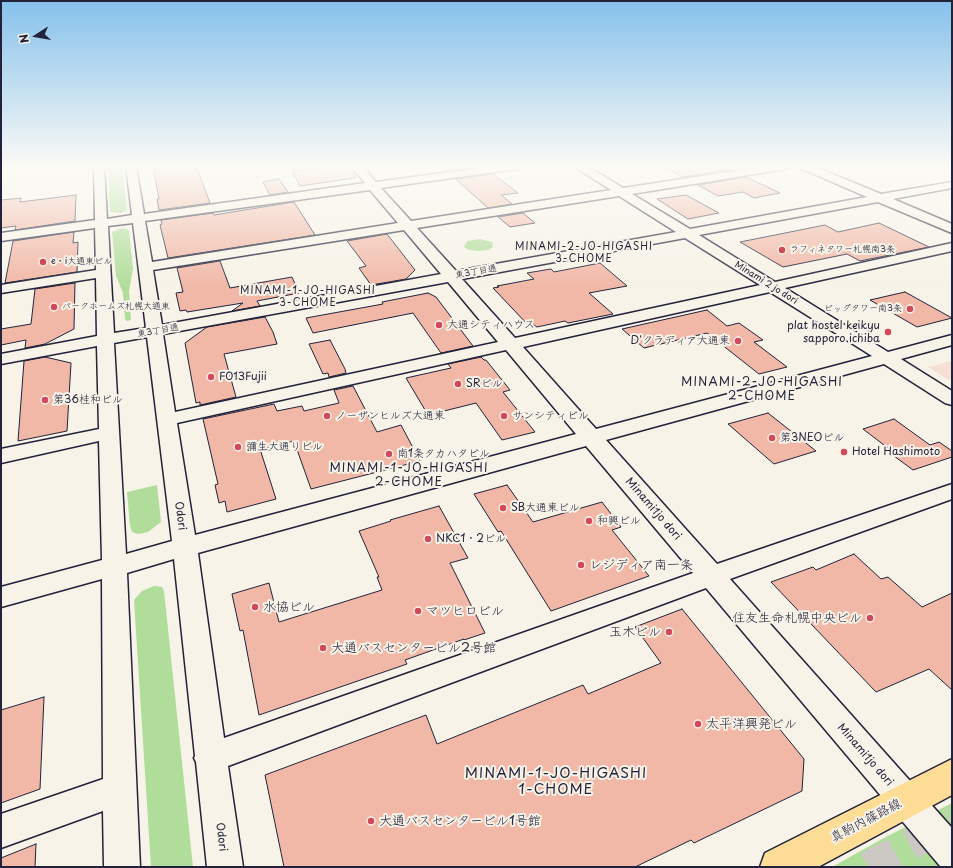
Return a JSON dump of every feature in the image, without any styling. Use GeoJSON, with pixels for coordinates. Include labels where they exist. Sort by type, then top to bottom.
{"type":"FeatureCollection","features":[{"type":"Feature","properties":{"kind":"main road","name":"真駒内篠路線"},"geometry":{"type":"LineString","coordinates":[[779,867],[952,776]]}},
{"type":"Feature","properties":{"kind":"street"},"geometry":{"type":"LineString","coordinates":[[100,207],[114,567],[122,867]]}},
{"type":"Feature","properties":{"kind":"street","name":"Odori"},"geometry":{"type":"LineString","coordinates":[[136,207],[185,548],[210,758],[225,867]]}},
{"type":"Feature","properties":{"kind":"street"},"geometry":{"type":"LineString","coordinates":[[1,237],[222,207]]}},
{"type":"Feature","properties":{"kind":"street","name":"Minami1jo dori"},"geometry":{"type":"LineString","coordinates":[[390,207],[952,854]]}},
{"type":"Feature","properties":{"kind":"street"},"geometry":{"type":"LineString","coordinates":[[145,267],[530,207]]}},
{"type":"Feature","properties":{"kind":"street","name":"Minami 2 jo dori"},"geometry":{"type":"LineString","coordinates":[[644,207],[952,399]]}},
{"type":"Feature","properties":{"kind":"street","name":"東3丁目通"},"geometry":{"type":"LineString","coordinates":[[1,359],[834,207]]}},
{"type":"Feature","properties":{"kind":"street"},"geometry":{"type":"LineString","coordinates":[[899,207],[952,229]]}},
{"type":"Feature","properties":{"kind":"street"},"geometry":{"type":"LineString","coordinates":[[166,420],[952,247]]}},
{"type":"Feature","properties":{"kind":"street"},"geometry":{"type":"LineString","coordinates":[[1,290],[103,273]]}},
{"type":"Feature","properties":{"kind":"street"},"geometry":{"type":"LineString","coordinates":[[1,597],[952,340]]}},
{"type":"Feature","properties":{"kind":"street"},"geometry":{"type":"LineString","coordinates":[[1,456],[109,433]]}},
{"type":"Feature","properties":{"kind":"street"},"geometry":{"type":"LineString","coordinates":[[210,758],[711,576],[952,491]]}},
{"type":"Feature","properties":{"kind":"street"},"geometry":{"type":"LineString","coordinates":[[1,831],[119,789]]}},
{"type":"Feature","properties":{"kind":"shaded area"},"geometry":{"type":"Polygon","coordinates":[[[952,361],[952,382],[928,367],[952,361]]]}},
{"type":"Feature","properties":{"kind":"green space"},"geometry":{"type":"Polygon","coordinates":[[[110,207],[127,207],[127,210],[121,213],[110,212],[110,207]]]}},
{"type":"Feature","properties":{"kind":"green space"},"geometry":{"type":"Polygon","coordinates":[[[122,228],[129,230],[133,269],[129,291],[131,320],[127,321],[125,319],[123,293],[116,276],[112,232],[122,228]]]}},
{"type":"Feature","properties":{"kind":"green space"},"geometry":{"type":"Polygon","coordinates":[[[480,239],[492,242],[493,247],[488,250],[478,251],[469,250],[464,247],[467,241],[480,239]]]}},
{"type":"Feature","properties":{"kind":"green space"},"geometry":{"type":"Polygon","coordinates":[[[157,485],[161,522],[148,532],[138,534],[132,532],[130,526],[127,492],[157,485]]]}},
{"type":"Feature","properties":{"kind":"green space"},"geometry":{"type":"Polygon","coordinates":[[[154,586],[162,587],[164,591],[193,867],[151,867],[134,600],[142,591],[154,586]]]}},
{"type":"Feature","properties":{"kind":"green space"},"geometry":{"type":"Polygon","coordinates":[[[952,803],[952,867],[832,867],[882,839],[952,803]]]}},
{"type":"Feature","properties":{"kind":"building"},"geometry":{"type":"Polygon","coordinates":[[[1,207],[76,207],[75,221],[15,230],[16,226],[1,228],[1,207]]]}},
{"type":"Feature","properties":{"kind":"building"},"geometry":{"type":"Polygon","coordinates":[[[158,207],[184,207],[159,210],[158,207]]]}},
{"type":"Feature","properties":{"kind":"building"},"geometry":{"type":"Polygon","coordinates":[[[266,207],[297,207],[315,235],[168,258],[160,225],[162,224],[161,220],[213,213],[214,215],[266,207]]]}},
{"type":"Feature","properties":{"kind":"building"},"geometry":{"type":"Polygon","coordinates":[[[669,207],[707,207],[719,213],[688,219],[669,207]]]}},
{"type":"Feature","properties":{"kind":"building"},"geometry":{"type":"Polygon","coordinates":[[[523,213],[535,223],[510,227],[498,217],[523,213]]]}},
{"type":"Feature","properties":{"kind":"building"},"geometry":{"type":"Polygon","coordinates":[[[879,223],[929,247],[860,261],[847,254],[783,267],[740,242],[825,225],[838,232],[879,223]]]}},
{"type":"Feature","properties":{"kind":"building","name":"e・i大通東ビル"},"geometry":{"type":"Polygon","coordinates":[[[74,232],[73,243],[78,242],[77,272],[5,283],[13,241],[74,232]]]}},
{"type":"Feature","properties":{"kind":"building"},"geometry":{"type":"Polygon","coordinates":[[[387,234],[415,270],[406,279],[371,285],[359,268],[366,266],[347,241],[387,234]]]}},
{"type":"Feature","properties":{"kind":"building"},"geometry":{"type":"Polygon","coordinates":[[[220,261],[230,288],[292,277],[299,293],[257,301],[260,306],[232,311],[243,303],[187,312],[186,310],[180,311],[176,293],[183,292],[177,268],[220,261]]]}},
{"type":"Feature","properties":{"kind":"building"},"geometry":{"type":"Polygon","coordinates":[[[600,263],[627,286],[589,293],[613,314],[568,323],[565,321],[537,327],[534,325],[529,326],[493,288],[534,279],[527,273],[551,269],[554,272],[600,263]]]}},
{"type":"Feature","properties":{"kind":"building","name":"パークホームズ札幌大通東"},"geometry":{"type":"Polygon","coordinates":[[[75,283],[74,329],[45,344],[25,348],[26,340],[1,345],[1,329],[31,324],[35,289],[75,283]]]}},
{"type":"Feature","properties":{"kind":"building","name":"ビッグタワー南3条"},"geometry":{"type":"Polygon","coordinates":[[[905,292],[952,318],[917,327],[870,300],[905,292]]]}},
{"type":"Feature","properties":{"kind":"building"},"geometry":{"type":"Polygon","coordinates":[[[428,293],[436,297],[473,346],[441,353],[413,313],[313,333],[306,318],[383,304],[382,302],[428,293]]]}},
{"type":"Feature","properties":{"kind":"building","name":"D'クラディア大通東"},"geometry":{"type":"Polygon","coordinates":[[[707,310],[727,326],[739,323],[763,340],[754,342],[787,367],[759,374],[707,333],[644,348],[622,329],[707,310]]]}},
{"type":"Feature","properties":{"kind":"building"},"geometry":{"type":"Polygon","coordinates":[[[265,317],[273,332],[277,344],[224,354],[236,397],[200,405],[200,402],[196,403],[185,343],[207,327],[265,317]]]}},
{"type":"Feature","properties":{"kind":"building"},"geometry":{"type":"Polygon","coordinates":[[[330,340],[346,373],[329,377],[328,373],[323,374],[309,344],[330,340]]]}},
{"type":"Feature","properties":{"kind":"building","name":"第36桂和ビル"},"geometry":{"type":"Polygon","coordinates":[[[45,357],[71,363],[67,431],[18,441],[24,361],[45,357]]]}},
{"type":"Feature","properties":{"kind":"building","name":"SRビル"},"geometry":{"type":"Polygon","coordinates":[[[481,357],[486,360],[510,390],[503,392],[535,432],[502,440],[476,403],[428,415],[406,378],[451,368],[448,364],[481,357]]]}},
{"type":"Feature","properties":{"kind":"building"},"geometry":{"type":"Polygon","coordinates":[[[353,386],[377,432],[401,425],[420,461],[311,489],[294,441],[260,449],[276,499],[227,512],[225,501],[219,503],[215,485],[218,484],[203,419],[274,404],[277,411],[302,406],[304,411],[339,403],[334,390],[353,386]]]}},
{"type":"Feature","properties":{"kind":"building","name":"第3NEOビル"},"geometry":{"type":"Polygon","coordinates":[[[768,413],[816,451],[774,464],[728,424],[768,413]]]}},
{"type":"Feature","properties":{"kind":"building"},"geometry":{"type":"Polygon","coordinates":[[[894,419],[930,445],[939,442],[952,451],[952,457],[913,470],[894,456],[897,455],[863,429],[894,419]]]}},
{"type":"Feature","properties":{"kind":"building"},"geometry":{"type":"Polygon","coordinates":[[[507,485],[533,522],[602,502],[621,527],[612,530],[649,576],[551,611],[501,531],[498,532],[474,494],[507,485]]]}},
{"type":"Feature","properties":{"kind":"building"},"geometry":{"type":"Polygon","coordinates":[[[439,506],[468,558],[450,563],[485,633],[405,660],[407,664],[259,715],[243,630],[240,631],[232,594],[269,583],[279,622],[382,590],[377,577],[379,577],[359,531],[391,521],[390,520],[439,506]]]}},
{"type":"Feature","properties":{"kind":"building","name":"住友生命札幌中央ビル"},"geometry":{"type":"Polygon","coordinates":[[[854,554],[881,579],[888,577],[922,607],[952,593],[952,690],[929,669],[876,692],[771,582],[813,567],[816,570],[854,554]]]}},
{"type":"Feature","properties":{"kind":"building"},"geometry":{"type":"Polygon","coordinates":[[[682,609],[804,759],[802,791],[694,843],[691,840],[635,867],[284,867],[265,775],[426,715],[437,744],[583,685],[588,694],[661,663],[635,627],[682,609]]]}},
{"type":"Feature","properties":{"kind":"building"},"geometry":{"type":"Polygon","coordinates":[[[44,697],[40,789],[1,803],[1,710],[44,697]]]}},
{"type":"Feature","properties":{"kind":"building"},"geometry":{"type":"Polygon","coordinates":[[[36,844],[35,867],[1,867],[1,858],[36,844]]]}},
{"type":"Feature","properties":{"kind":"tunnel"},"geometry":{"type":"LineString","coordinates":[[868,867],[952,822]]}},
{"type":"Feature","properties":{"kind":"place","name":"ラフィネタワー札幌南3条"},"geometry":{"type":"Point","coordinates":[782,250]}},
{"type":"Feature","properties":{"kind":"place","name":"e・i大通東ビル"},"geometry":{"type":"Point","coordinates":[43,262]}},
{"type":"Feature","properties":{"kind":"place","name":"パークホームズ札幌大通東"},"geometry":{"type":"Point","coordinates":[54,307]}},
{"type":"Feature","properties":{"kind":"place","name":"ビッグタワー南3条"},"geometry":{"type":"Point","coordinates":[910,309]}},
{"type":"Feature","properties":{"kind":"place","name":"大通シティハウス"},"geometry":{"type":"Point","coordinates":[439,325]}},
{"type":"Feature","properties":{"kind":"place","name":"plat hostel keikyu sapporo ichiba"},"geometry":{"type":"Point","coordinates":[888,332]}},
{"type":"Feature","properties":{"kind":"place","name":"D'クラディア大通東"},"geometry":{"type":"Point","coordinates":[738,341]}},
{"type":"Feature","properties":{"kind":"place","name":"F013Fujii"},"geometry":{"type":"Point","coordinates":[211,377]}},
{"type":"Feature","properties":{"kind":"place","name":"SRビル"},"geometry":{"type":"Point","coordinates":[458,384]}},
{"type":"Feature","properties":{"kind":"place","name":"第36桂和ビル"},"geometry":{"type":"Point","coordinates":[45,400]}},
{"type":"Feature","properties":{"kind":"place","name":"ノーザンヒルズ大通東"},"geometry":{"type":"Point","coordinates":[327,416]}},
{"type":"Feature","properties":{"kind":"place","name":"サンシティビル"},"geometry":{"type":"Point","coordinates":[504,416]}},
{"type":"Feature","properties":{"kind":"place","name":"第3NEOビル"},"geometry":{"type":"Point","coordinates":[772,438]}},
{"type":"Feature","properties":{"kind":"place","name":"彌生大通りビル"},"geometry":{"type":"Point","coordinates":[238,447]}},
{"type":"Feature","properties":{"kind":"place","name":"Hotel Hashimoto"},"geometry":{"type":"Point","coordinates":[844,452]}},
{"type":"Feature","properties":{"kind":"place","name":"南1条タカハタビル"},"geometry":{"type":"Point","coordinates":[389,454]}},
{"type":"Feature","properties":{"kind":"place","name":"SB大通東ビル"},"geometry":{"type":"Point","coordinates":[503,508]}},
{"type":"Feature","properties":{"kind":"place","name":"和興ビル"},"geometry":{"type":"Point","coordinates":[589,521]}},
{"type":"Feature","properties":{"kind":"place","name":"NKC1・2ビル"},"geometry":{"type":"Point","coordinates":[428,539]}},
{"type":"Feature","properties":{"kind":"place","name":"レジディア南一条"},"geometry":{"type":"Point","coordinates":[581,565]}},
{"type":"Feature","properties":{"kind":"place","name":"水協ビル"},"geometry":{"type":"Point","coordinates":[255,607]}},
{"type":"Feature","properties":{"kind":"place","name":"マツヒロビル"},"geometry":{"type":"Point","coordinates":[418,611]}},
{"type":"Feature","properties":{"kind":"place","name":"住友生命札幌中央ビル"},"geometry":{"type":"Point","coordinates":[870,618]}},
{"type":"Feature","properties":{"kind":"place","name":"玉木ビル"},"geometry":{"type":"Point","coordinates":[669,632]}},
{"type":"Feature","properties":{"kind":"place","name":"大通バスセンタービル2号館"},"geometry":{"type":"Point","coordinates":[323,648]}},
{"type":"Feature","properties":{"kind":"place","name":"太平洋興発ビル"},"geometry":{"type":"Point","coordinates":[698,724]}},
{"type":"Feature","properties":{"kind":"place","name":"大通バスセンタービル1号館"},"geometry":{"type":"Point","coordinates":[371,821]}},
{"type":"Feature","properties":{"kind":"district","name":"MINAMI-2-JO-HIGASHI 3-CHOME"},"geometry":{"type":"Point","coordinates":[584,252]}},
{"type":"Feature","properties":{"kind":"district","name":"MINAMI-1-JO-HIGASHI 3-CHOME"},"geometry":{"type":"Point","coordinates":[308,296]}},
{"type":"Feature","properties":{"kind":"district","name":"MINAMI-2-JO-HIGASHI 2-CHOME"},"geometry":{"type":"Point","coordinates":[762,390]}},
{"type":"Feature","properties":{"kind":"district","name":"MINAMI-1-JO-HIGASHI 2-CHOME"},"geometry":{"type":"Point","coordinates":[409,476]}},
{"type":"Feature","properties":{"kind":"district","name":"MINAMI-1-JO-HIGASHI 1-CHOME"},"geometry":{"type":"Point","coordinates":[556,782]}}]}
